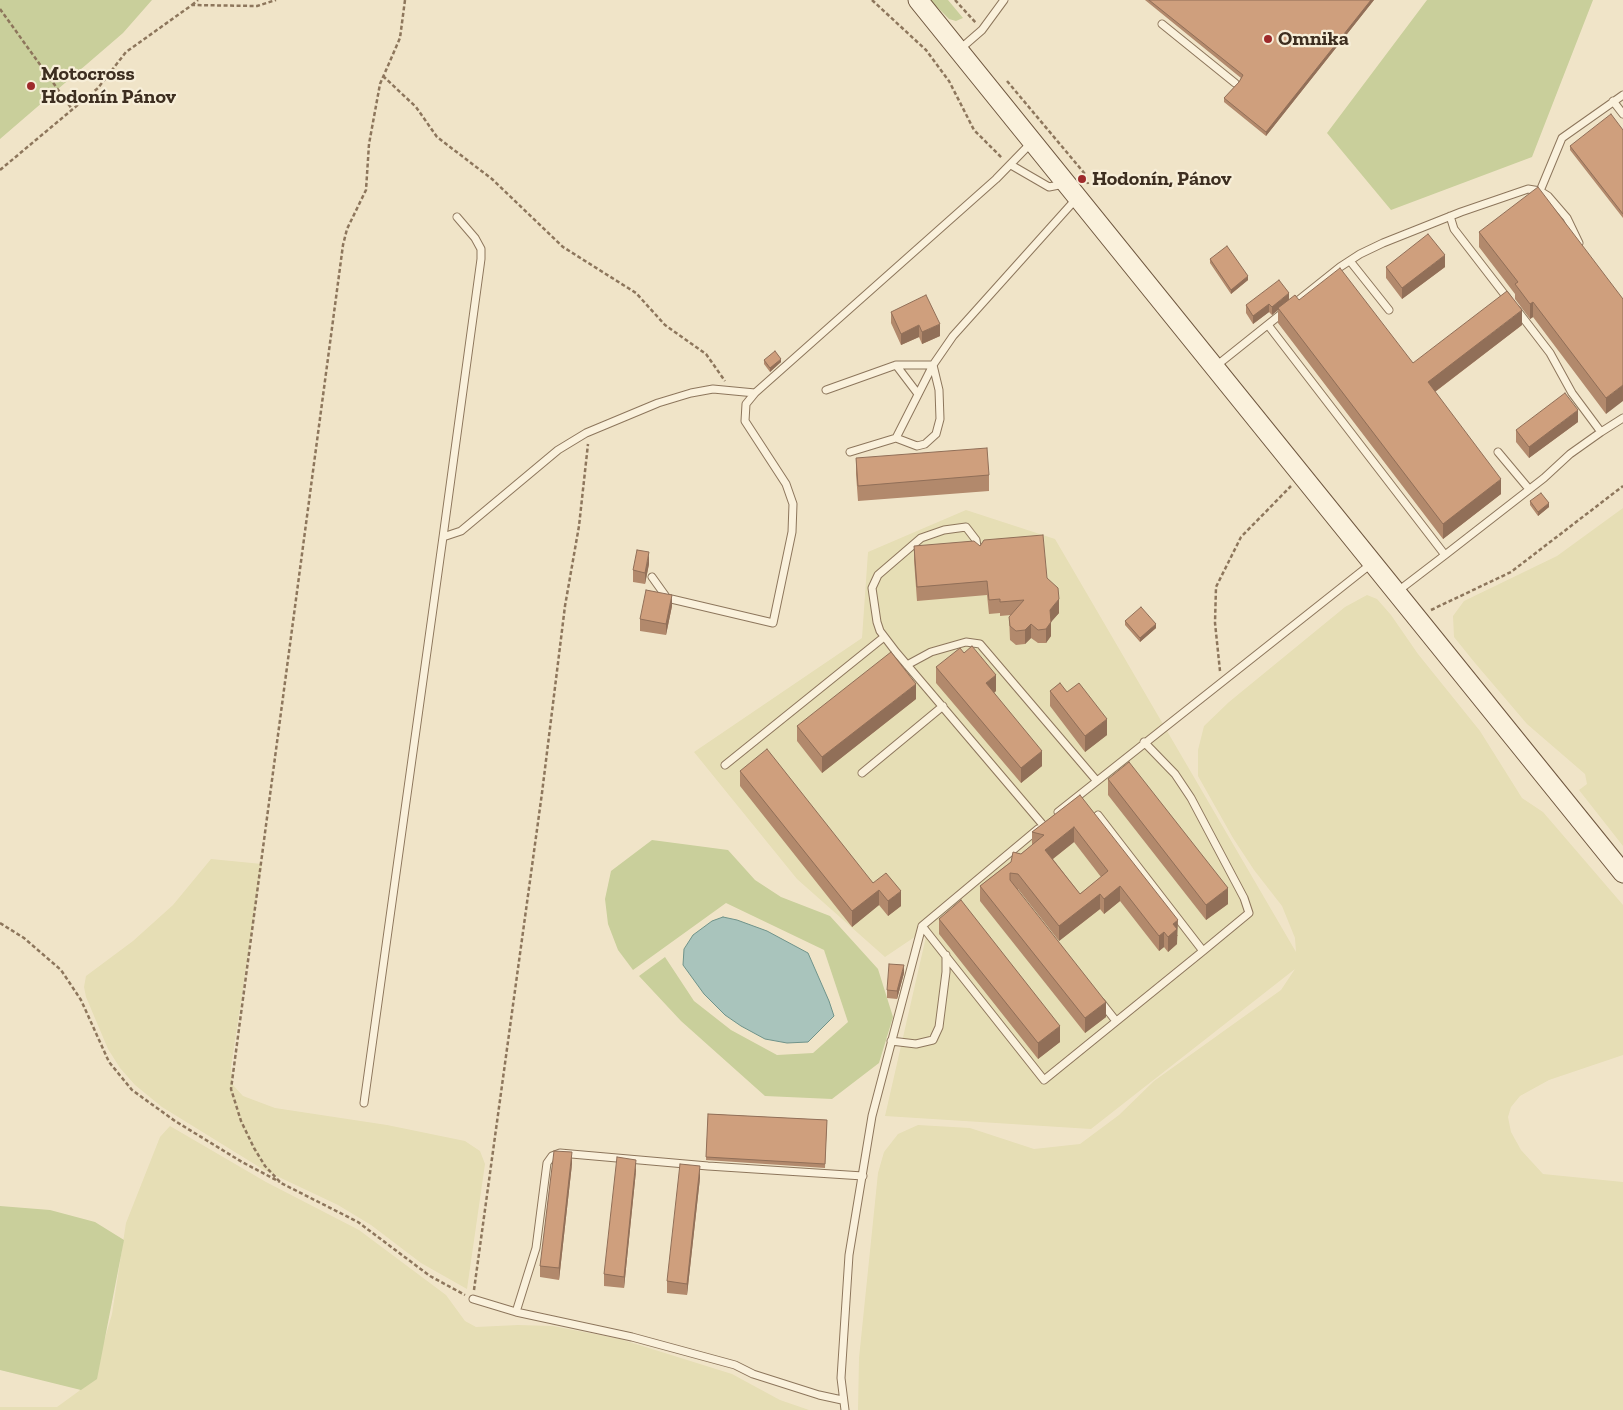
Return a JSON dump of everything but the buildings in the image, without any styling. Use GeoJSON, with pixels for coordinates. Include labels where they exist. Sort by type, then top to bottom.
{"type":"FeatureCollection","features":[{"type":"Feature","properties":{"kind":"main road"},"geometry":{"type":"LineString","coordinates":[[918,0],[1216,366],[1396,593],[1623,873]]}},
{"type":"Feature","properties":{"kind":"lane"},"geometry":{"type":"LineString","coordinates":[[959,50],[982,30],[1004,0]]}},
{"type":"Feature","properties":{"kind":"lane"},"geometry":{"type":"LineString","coordinates":[[1162,24],[1235,84]]}},
{"type":"Feature","properties":{"kind":"lane"},"geometry":{"type":"LineString","coordinates":[[1540,191],[1562,138],[1623,94]]}},
{"type":"Feature","properties":{"kind":"lane"},"geometry":{"type":"LineString","coordinates":[[1613,101],[1623,114]]}},
{"type":"Feature","properties":{"kind":"lane"},"geometry":{"type":"LineString","coordinates":[[652,577],[667,598],[773,624],[792,532],[794,504],[786,484],[744,421],[746,404],[755,393],[1011,165],[1033,142]]}},
{"type":"Feature","properties":{"kind":"lane"},"geometry":{"type":"LineString","coordinates":[[896,438],[933,366],[953,336],[1043,233],[1072,190],[1049,187],[1011,165]]}},
{"type":"Feature","properties":{"kind":"lane"},"geometry":{"type":"LineString","coordinates":[[1216,366],[1350,260],[1383,242],[1528,189],[1540,191],[1548,196],[1567,218],[1584,251]]}},
{"type":"Feature","properties":{"kind":"lane"},"geometry":{"type":"LineString","coordinates":[[1450,216],[1454,229],[1550,353],[1572,393],[1601,432]]}},
{"type":"Feature","properties":{"kind":"lane"},"geometry":{"type":"LineString","coordinates":[[364,1103],[481,259],[481,248],[476,238],[457,217]]}},
{"type":"Feature","properties":{"kind":"lane"},"geometry":{"type":"LineString","coordinates":[[1350,260],[1389,310]]}},
{"type":"Feature","properties":{"kind":"lane"},"geometry":{"type":"LineString","coordinates":[[1268,325],[1445,555]]}},
{"type":"Feature","properties":{"kind":"lane"},"geometry":{"type":"LineString","coordinates":[[826,390],[896,365],[933,366]]}},
{"type":"Feature","properties":{"kind":"lane"},"geometry":{"type":"LineString","coordinates":[[896,365],[918,394]]}},
{"type":"Feature","properties":{"kind":"lane"},"geometry":{"type":"LineString","coordinates":[[850,452],[896,438],[917,446],[925,444],[936,434],[940,419],[939,390],[933,366]]}},
{"type":"Feature","properties":{"kind":"lane"},"geometry":{"type":"LineString","coordinates":[[443,537],[461,531],[558,450],[589,432],[675,397],[712,389],[755,393]]}},
{"type":"Feature","properties":{"kind":"lane"},"geometry":{"type":"LineString","coordinates":[[1396,593],[1530,489],[1570,454],[1623,418]]}},
{"type":"Feature","properties":{"kind":"lane"},"geometry":{"type":"LineString","coordinates":[[1498,452],[1530,489]]}},
{"type":"Feature","properties":{"kind":"lane"},"geometry":{"type":"LineString","coordinates":[[979,554],[976,540],[966,527],[944,530],[922,538],[878,575],[872,588],[877,622],[884,637],[907,665],[1043,824]]}},
{"type":"Feature","properties":{"kind":"lane"},"geometry":{"type":"LineString","coordinates":[[845,1410],[842,1400],[842,1346],[849,1255],[872,1116],[922,926],[1096,780],[1373,563]]}},
{"type":"Feature","properties":{"kind":"lane"},"geometry":{"type":"LineString","coordinates":[[725,765],[884,637]]}},
{"type":"Feature","properties":{"kind":"lane"},"geometry":{"type":"LineString","coordinates":[[907,665],[931,652],[966,642],[980,644],[1096,780]]}},
{"type":"Feature","properties":{"kind":"lane"},"geometry":{"type":"LineString","coordinates":[[862,773],[943,706]]}},
{"type":"Feature","properties":{"kind":"lane"},"geometry":{"type":"LineString","coordinates":[[922,926],[1044,1080],[1249,913],[1244,898],[1191,798],[1175,774],[1144,742]]}},
{"type":"Feature","properties":{"kind":"lane"},"geometry":{"type":"LineString","coordinates":[[1098,815],[1203,950]]}},
{"type":"Feature","properties":{"kind":"lane"},"geometry":{"type":"LineString","coordinates":[[891,1041],[916,1044],[933,1040],[939,1027],[946,972],[946,955]]}},
{"type":"Feature","properties":{"kind":"lane"},"geometry":{"type":"LineString","coordinates":[[1098,998],[1116,1021]]}},
{"type":"Feature","properties":{"kind":"lane"},"geometry":{"type":"LineString","coordinates":[[516,1312],[536,1248],[547,1163],[552,1156],[560,1153],[708,1166],[863,1176]]}},
{"type":"Feature","properties":{"kind":"lane"},"geometry":{"type":"LineString","coordinates":[[473,1299],[516,1312],[632,1337],[735,1365],[753,1374],[819,1395],[842,1400]]}},
{"type":"Feature","properties":{"kind":"path"},"geometry":{"type":"LineString","coordinates":[[0,170],[98,88],[126,52],[198,0]]}},
{"type":"Feature","properties":{"kind":"path"},"geometry":{"type":"LineString","coordinates":[[192,5],[257,6],[276,0]]}},
{"type":"Feature","properties":{"kind":"path"},"geometry":{"type":"LineString","coordinates":[[281,1183],[265,1166],[254,1148],[241,1121],[231,1089],[343,245],[347,229],[366,190],[370,134],[383,76],[400,38],[405,0]]}},
{"type":"Feature","properties":{"kind":"path"},"geometry":{"type":"LineString","coordinates":[[872,0],[926,50],[949,81],[978,137],[1011,165]]}},
{"type":"Feature","properties":{"kind":"path"},"geometry":{"type":"LineString","coordinates":[[955,0],[982,30]]}},
{"type":"Feature","properties":{"kind":"path"},"geometry":{"type":"LineString","coordinates":[[0,9],[72,109]]}},
{"type":"Feature","properties":{"kind":"path"},"geometry":{"type":"LineString","coordinates":[[1002,75],[1062,146]]}},
{"type":"Feature","properties":{"kind":"path"},"geometry":{"type":"LineString","coordinates":[[383,76],[416,108],[437,138],[492,179],[563,247],[597,266],[640,297],[665,325],[706,354],[732,390]]}},
{"type":"Feature","properties":{"kind":"path"},"geometry":{"type":"LineString","coordinates":[[0,923],[24,938],[61,970],[82,1000],[109,1062],[132,1090],[175,1121],[242,1162],[358,1222],[430,1276],[473,1299],[532,872],[565,606],[579,526],[589,432]]}},
{"type":"Feature","properties":{"kind":"path"},"geometry":{"type":"LineString","coordinates":[[1222,682],[1217,657],[1216,587],[1241,537],[1303,476]]}},
{"type":"Feature","properties":{"kind":"path"},"geometry":{"type":"LineString","coordinates":[[1416,617],[1511,572],[1623,486]]}},
{"type":"Feature","properties":{"kind":"shaded area"},"geometry":{"type":"Polygon","coordinates":[[[1623,508],[1623,846],[1579,790],[1587,784],[1585,774],[1527,724],[1475,663],[1454,637],[1453,616],[1464,601],[1557,556],[1623,508]]]}},
{"type":"Feature","properties":{"kind":"shaded area"},"geometry":{"type":"Polygon","coordinates":[[[966,510],[1055,539],[1296,952],[1295,938],[1282,906],[1254,870],[1233,838],[1198,776],[1198,750],[1204,726],[1229,702],[1345,607],[1367,595],[1377,599],[1391,615],[1418,654],[1480,731],[1522,798],[1543,812],[1623,905],[1623,1055],[1549,1080],[1520,1096],[1511,1107],[1508,1117],[1511,1132],[1521,1150],[1543,1174],[1623,1182],[1623,1410],[858,1410],[859,1358],[878,1173],[884,1152],[898,1134],[918,1125],[970,1128],[1034,1149],[1080,1144],[1119,1115],[1154,1081],[1281,990],[1295,969],[1091,1129],[885,1116],[928,928],[885,957],[797,879],[694,752],[862,638],[868,552],[966,510]]]}},
{"type":"Feature","properties":{"kind":"shaded area"},"geometry":{"type":"Polygon","coordinates":[[[211,859],[262,864],[231,1067],[232,1084],[243,1096],[275,1108],[387,1125],[465,1141],[480,1151],[485,1164],[467,1289],[421,1263],[371,1225],[338,1205],[264,1170],[162,1107],[135,1085],[120,1068],[108,1049],[86,997],[84,987],[86,976],[133,941],[173,905],[211,859]]]}},
{"type":"Feature","properties":{"kind":"shaded area"},"geometry":{"type":"Polygon","coordinates":[[[170,1126],[266,1182],[359,1230],[446,1295],[465,1321],[476,1327],[553,1326],[620,1339],[732,1374],[780,1400],[809,1410],[0,1410],[0,1407],[57,1407],[79,1391],[96,1369],[112,1314],[126,1223],[160,1137],[170,1126]]]}},
{"type":"Feature","properties":{"kind":"green space","name":"Motocross Hodonín Pánov"},"geometry":{"type":"Polygon","coordinates":[[[0,0],[152,0],[123,33],[0,139],[0,0]]]}},
{"type":"Feature","properties":{"kind":"green space"},"geometry":{"type":"Polygon","coordinates":[[[930,0],[948,0],[963,18],[956,21],[949,19],[930,0]]]}},
{"type":"Feature","properties":{"kind":"green space"},"geometry":{"type":"Polygon","coordinates":[[[1427,0],[1593,0],[1532,157],[1391,210],[1327,133],[1427,0]]]}},
{"type":"Feature","properties":{"kind":"green space"},"geometry":{"type":"Polygon","coordinates":[[[652,840],[728,850],[755,880],[781,897],[830,916],[878,969],[893,1017],[879,1063],[832,1099],[765,1096],[681,1021],[639,976],[665,957],[694,1001],[731,1030],[777,1055],[813,1053],[848,1022],[824,950],[726,903],[633,970],[618,950],[608,924],[605,899],[611,871],[652,840]]]}},
{"type":"Feature","properties":{"kind":"green space"},"geometry":{"type":"Polygon","coordinates":[[[0,1206],[50,1210],[95,1222],[124,1240],[97,1379],[81,1390],[0,1370],[0,1206]]]}},
{"type":"Feature","properties":{"kind":"water"},"geometry":{"type":"Polygon","coordinates":[[[723,917],[767,931],[808,953],[834,1016],[808,1042],[787,1043],[765,1039],[741,1026],[725,1015],[704,994],[683,965],[684,949],[693,935],[712,921],[723,917]]]}},
{"type":"Feature","properties":{"kind":"place","name":"Omnika"},"geometry":{"type":"Point","coordinates":[1268,39]}},
{"type":"Feature","properties":{"kind":"place","name":"Motocross Hodonín Pánov"},"geometry":{"type":"Point","coordinates":[31,86]}},
{"type":"Feature","properties":{"kind":"place","name":"Hodonín, Pánov"},"geometry":{"type":"Point","coordinates":[1082,179]}}]}
